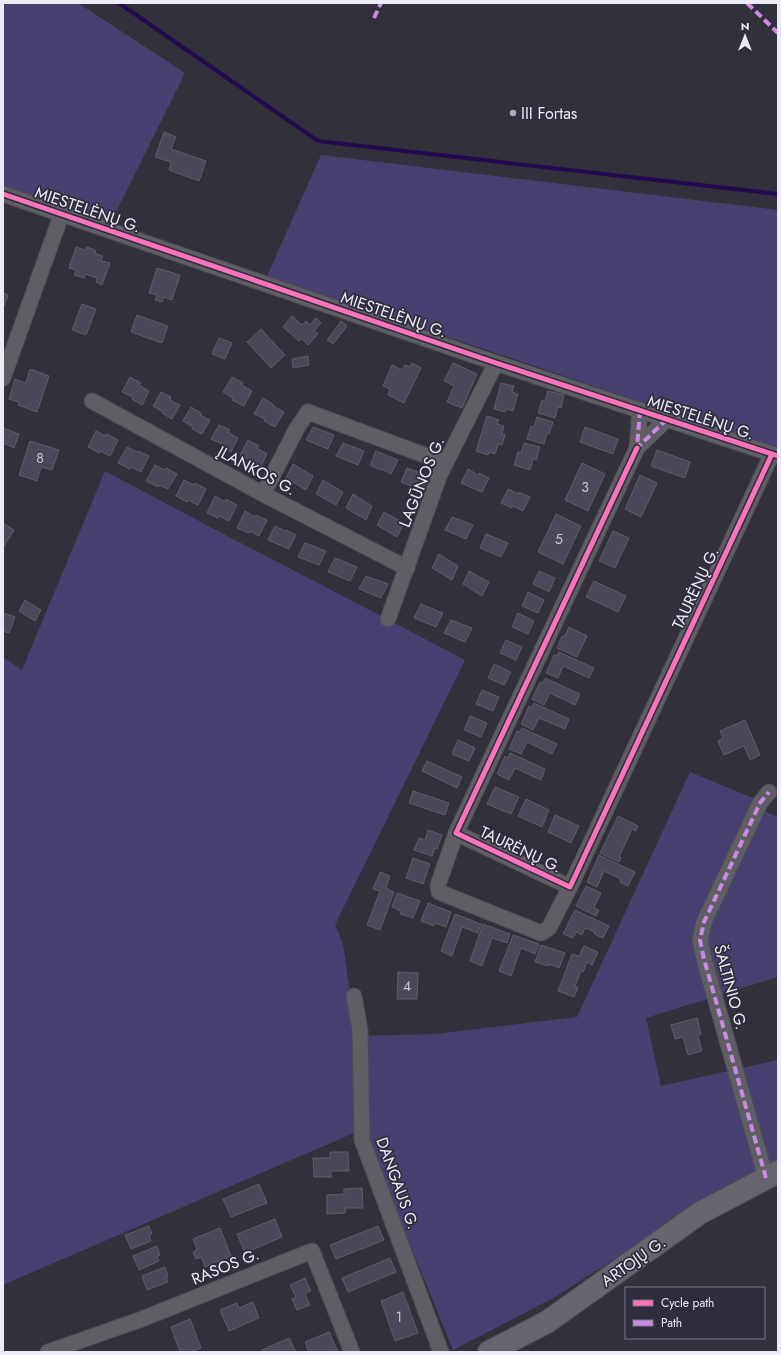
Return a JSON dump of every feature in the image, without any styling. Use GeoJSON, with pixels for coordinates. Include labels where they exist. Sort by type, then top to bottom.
{"type":"FeatureCollection","features":[{"type":"Feature","properties":{"kind":"main road","name":"ARTOJŲ G."},"geometry":{"type":"LineString","coordinates":[[489,1352],[547,1322],[700,1213],[772,1175]]}},
{"type":"Feature","properties":{"kind":"street","name":"MIESTELĖNŲ G."},"geometry":{"type":"LineString","coordinates":[[3,194],[496,363],[775,455]]}},
{"type":"Feature","properties":{"kind":"street"},"geometry":{"type":"LineString","coordinates":[[3,378],[62,213]]}},
{"type":"Feature","properties":{"kind":"street","name":"LAGŪNOS G."},"geometry":{"type":"LineString","coordinates":[[388,619],[440,474],[496,363]]}},
{"type":"Feature","properties":{"kind":"street","name":"ĮLANKOS G."},"geometry":{"type":"LineString","coordinates":[[92,401],[263,494],[407,568]]}},
{"type":"Feature","properties":{"kind":"street","name":"TAURĖNŲ G."},"geometry":{"type":"LineString","coordinates":[[637,448],[640,410]]}},
{"type":"Feature","properties":{"kind":"street"},"geometry":{"type":"LineString","coordinates":[[263,494],[297,428],[308,412],[446,463]]}},
{"type":"Feature","properties":{"kind":"street","name":"TAURĖNŲ G."},"geometry":{"type":"LineString","coordinates":[[666,419],[637,448],[456,833],[570,887],[775,455]]}},
{"type":"Feature","properties":{"kind":"street","name":"ŠALTINIO G."},"geometry":{"type":"LineString","coordinates":[[769,792],[760,803],[704,922],[700,940],[704,958],[772,1175]]}},
{"type":"Feature","properties":{"kind":"street"},"geometry":{"type":"LineString","coordinates":[[456,833],[438,885],[439,892],[541,933],[550,928],[570,887]]}},
{"type":"Feature","properties":{"kind":"street","name":"DANGAUS G."},"geometry":{"type":"LineString","coordinates":[[354,996],[360,1030],[362,1140],[441,1352]]}},
{"type":"Feature","properties":{"kind":"street","name":"RASOS G."},"geometry":{"type":"LineString","coordinates":[[48,1352],[142,1319],[312,1251],[352,1352]]}},
{"type":"Feature","properties":{"kind":"shaded area"},"geometry":{"type":"Polygon","coordinates":[[[3,3],[78,3],[185,73],[111,222],[3,186],[3,3]]]}},
{"type":"Feature","properties":{"kind":"shaded area"},"geometry":{"type":"Polygon","coordinates":[[[321,155],[778,210],[778,448],[267,276],[321,155]]]}},
{"type":"Feature","properties":{"kind":"shaded area"},"geometry":{"type":"Polygon","coordinates":[[[105,471],[465,660],[335,925],[343,944],[356,1036],[435,1034],[577,1017],[690,772],[755,799],[751,805],[778,817],[778,977],[646,1018],[661,1086],[778,1060],[778,1163],[688,1212],[555,1297],[453,1350],[363,1129],[3,1285],[3,657],[22,670],[105,471]]]}},
{"type":"Feature","properties":{"kind":"building"},"geometry":{"type":"Polygon","coordinates":[[[164,132],[176,137],[171,149],[206,161],[199,181],[169,170],[171,162],[155,157],[164,132]]]}},
{"type":"Feature","properties":{"kind":"building"},"geometry":{"type":"Polygon","coordinates":[[[76,247],[85,250],[87,247],[95,250],[96,254],[103,256],[101,261],[110,263],[102,285],[96,282],[97,278],[85,274],[84,278],[74,275],[76,270],[69,268],[76,247]]]}},
{"type":"Feature","properties":{"kind":"building"},"geometry":{"type":"Polygon","coordinates":[[[157,268],[180,275],[172,300],[164,297],[162,302],[155,300],[157,295],[149,293],[157,268]]]}},
{"type":"Feature","properties":{"kind":"building"},"geometry":{"type":"Polygon","coordinates":[[[3,293],[8,295],[3,309],[3,293]]]}},
{"type":"Feature","properties":{"kind":"building"},"geometry":{"type":"Polygon","coordinates":[[[82,304],[96,309],[86,335],[72,330],[82,304]]]}},
{"type":"Feature","properties":{"kind":"building"},"geometry":{"type":"Polygon","coordinates":[[[137,315],[168,326],[162,343],[131,332],[137,315]]]}},
{"type":"Feature","properties":{"kind":"building"},"geometry":{"type":"Polygon","coordinates":[[[292,316],[302,325],[306,321],[310,325],[316,318],[321,323],[314,331],[318,334],[308,345],[302,339],[299,341],[283,327],[292,316]]]}},
{"type":"Feature","properties":{"kind":"building"},"geometry":{"type":"Polygon","coordinates":[[[341,321],[347,326],[333,344],[327,340],[341,321]]]}},
{"type":"Feature","properties":{"kind":"building"},"geometry":{"type":"Polygon","coordinates":[[[261,329],[285,355],[271,368],[247,342],[261,329]]]}},
{"type":"Feature","properties":{"kind":"building"},"geometry":{"type":"Polygon","coordinates":[[[219,338],[232,343],[225,359],[212,354],[219,338]]]}},
{"type":"Feature","properties":{"kind":"building"},"geometry":{"type":"Polygon","coordinates":[[[308,356],[309,365],[293,368],[292,359],[308,356]]]}},
{"type":"Feature","properties":{"kind":"building"},"geometry":{"type":"Polygon","coordinates":[[[412,363],[421,368],[404,403],[388,395],[390,389],[383,386],[392,365],[402,370],[405,365],[410,367],[412,363]]]}},
{"type":"Feature","properties":{"kind":"building"},"geometry":{"type":"Polygon","coordinates":[[[453,363],[477,374],[462,408],[447,402],[454,386],[444,381],[453,363]]]}},
{"type":"Feature","properties":{"kind":"building"},"geometry":{"type":"Polygon","coordinates":[[[30,369],[49,376],[37,412],[18,405],[19,402],[9,399],[15,379],[26,383],[30,369]]]}},
{"type":"Feature","properties":{"kind":"building"},"geometry":{"type":"Polygon","coordinates":[[[130,377],[141,383],[139,385],[149,391],[142,405],[132,399],[133,397],[122,392],[130,377]]]}},
{"type":"Feature","properties":{"kind":"building"},"geometry":{"type":"Polygon","coordinates":[[[232,377],[243,383],[242,385],[252,391],[244,406],[232,400],[233,398],[223,392],[232,377]]]}},
{"type":"Feature","properties":{"kind":"building"},"geometry":{"type":"Polygon","coordinates":[[[501,383],[514,386],[512,392],[518,394],[513,411],[506,409],[505,412],[494,409],[501,383]]]}},
{"type":"Feature","properties":{"kind":"building"},"geometry":{"type":"Polygon","coordinates":[[[548,391],[564,395],[561,408],[558,407],[555,418],[538,413],[542,400],[545,401],[548,391]]]}},
{"type":"Feature","properties":{"kind":"building"},"geometry":{"type":"Polygon","coordinates":[[[161,392],[171,397],[170,400],[180,405],[172,419],[153,406],[161,392]]]}},
{"type":"Feature","properties":{"kind":"building"},"geometry":{"type":"Polygon","coordinates":[[[263,398],[284,412],[275,427],[264,421],[265,419],[254,414],[263,398]]]}},
{"type":"Feature","properties":{"kind":"building"},"geometry":{"type":"Polygon","coordinates":[[[191,407],[201,413],[200,415],[210,420],[202,434],[192,429],[193,427],[183,421],[191,407]]]}},
{"type":"Feature","properties":{"kind":"building"},"geometry":{"type":"Polygon","coordinates":[[[487,416],[499,420],[497,424],[504,426],[502,434],[505,435],[502,445],[498,444],[495,454],[489,452],[488,455],[476,451],[487,416]]]}},
{"type":"Feature","properties":{"kind":"building"},"geometry":{"type":"Polygon","coordinates":[[[537,417],[553,422],[549,434],[547,433],[544,444],[527,439],[531,426],[534,427],[537,417]]]}},
{"type":"Feature","properties":{"kind":"building"},"geometry":{"type":"Polygon","coordinates":[[[219,425],[230,430],[228,432],[238,438],[231,452],[221,446],[222,444],[211,439],[219,425]]]}},
{"type":"Feature","properties":{"kind":"building"},"geometry":{"type":"Polygon","coordinates":[[[313,427],[334,435],[328,449],[306,440],[313,427]]]}},
{"type":"Feature","properties":{"kind":"building"},"geometry":{"type":"Polygon","coordinates":[[[585,427],[618,439],[613,454],[580,442],[585,427]]]}},
{"type":"Feature","properties":{"kind":"building"},"geometry":{"type":"Polygon","coordinates":[[[3,428],[19,434],[14,448],[3,443],[3,428]]]}},
{"type":"Feature","properties":{"kind":"building"},"geometry":{"type":"Polygon","coordinates":[[[96,431],[106,436],[107,434],[118,440],[110,456],[100,451],[99,453],[88,447],[96,431]]]}},
{"type":"Feature","properties":{"kind":"building"},"geometry":{"type":"Polygon","coordinates":[[[248,440],[259,446],[257,448],[267,454],[260,468],[250,462],[251,460],[240,455],[248,440]]]}},
{"type":"Feature","properties":{"kind":"building"},"geometry":{"type":"Polygon","coordinates":[[[30,441],[59,450],[52,470],[41,467],[37,481],[19,475],[30,441]]]}},
{"type":"Feature","properties":{"kind":"building"},"geometry":{"type":"Polygon","coordinates":[[[343,443],[364,451],[358,465],[336,456],[343,443]]]}},
{"type":"Feature","properties":{"kind":"building"},"geometry":{"type":"Polygon","coordinates":[[[524,443],[540,447],[536,460],[533,459],[530,470],[514,465],[518,452],[521,453],[524,443]]]}},
{"type":"Feature","properties":{"kind":"building"},"geometry":{"type":"Polygon","coordinates":[[[127,447],[149,456],[141,472],[131,467],[130,469],[118,463],[127,447]]]}},
{"type":"Feature","properties":{"kind":"building"},"geometry":{"type":"Polygon","coordinates":[[[657,450],[690,462],[685,478],[651,466],[657,450]]]}},
{"type":"Feature","properties":{"kind":"building"},"geometry":{"type":"Polygon","coordinates":[[[376,451],[398,460],[391,474],[370,465],[376,451]]]}},
{"type":"Feature","properties":{"kind":"building"},"geometry":{"type":"Polygon","coordinates":[[[582,463],[605,474],[588,511],[565,500],[582,463]]]}},
{"type":"Feature","properties":{"kind":"building"},"geometry":{"type":"Polygon","coordinates":[[[293,464],[313,476],[306,490],[286,478],[293,464]]]}},
{"type":"Feature","properties":{"kind":"building"},"geometry":{"type":"Polygon","coordinates":[[[155,465],[165,470],[166,468],[177,474],[168,489],[159,485],[158,487],[146,481],[155,465]]]}},
{"type":"Feature","properties":{"kind":"building"},"geometry":{"type":"Polygon","coordinates":[[[407,468],[429,476],[422,490],[401,482],[407,468]]]}},
{"type":"Feature","properties":{"kind":"building"},"geometry":{"type":"Polygon","coordinates":[[[468,469],[478,475],[479,473],[489,478],[482,492],[461,483],[468,469]]]}},
{"type":"Feature","properties":{"kind":"building"},"geometry":{"type":"Polygon","coordinates":[[[640,475],[657,483],[641,517],[625,509],[640,475]]]}},
{"type":"Feature","properties":{"kind":"building"},"geometry":{"type":"Polygon","coordinates":[[[184,480],[194,485],[195,483],[206,489],[198,505],[188,500],[187,502],[176,496],[184,480]]]}},
{"type":"Feature","properties":{"kind":"building"},"geometry":{"type":"Polygon","coordinates":[[[323,480],[343,492],[336,505],[316,494],[323,480]]]}},
{"type":"Feature","properties":{"kind":"building"},"geometry":{"type":"Polygon","coordinates":[[[508,489],[530,497],[523,511],[513,506],[512,508],[501,503],[508,489]]]}},
{"type":"Feature","properties":{"kind":"building"},"geometry":{"type":"Polygon","coordinates":[[[353,494],[372,506],[366,520],[346,508],[353,494]]]}},
{"type":"Feature","properties":{"kind":"building"},"geometry":{"type":"Polygon","coordinates":[[[215,496],[225,502],[226,499],[237,505],[229,521],[219,516],[218,518],[207,513],[215,496]]]}},
{"type":"Feature","properties":{"kind":"building"},"geometry":{"type":"Polygon","coordinates":[[[245,511],[255,517],[256,515],[267,520],[259,536],[250,531],[249,533],[237,528],[245,511]]]}},
{"type":"Feature","properties":{"kind":"building"},"geometry":{"type":"Polygon","coordinates":[[[384,512],[404,523],[397,537],[377,525],[384,512]]]}},
{"type":"Feature","properties":{"kind":"building"},"geometry":{"type":"Polygon","coordinates":[[[556,514],[581,526],[563,564],[538,552],[556,514]]]}},
{"type":"Feature","properties":{"kind":"building"},"geometry":{"type":"Polygon","coordinates":[[[452,517],[473,525],[466,539],[445,530],[452,517]]]}},
{"type":"Feature","properties":{"kind":"building"},"geometry":{"type":"Polygon","coordinates":[[[3,523],[14,530],[3,548],[3,523]]]}},
{"type":"Feature","properties":{"kind":"building"},"geometry":{"type":"Polygon","coordinates":[[[275,526],[296,535],[289,549],[268,540],[275,526]]]}},
{"type":"Feature","properties":{"kind":"building"},"geometry":{"type":"Polygon","coordinates":[[[613,531],[629,538],[615,568],[599,561],[613,531]]]}},
{"type":"Feature","properties":{"kind":"building"},"geometry":{"type":"Polygon","coordinates":[[[486,534],[508,543],[501,557],[480,548],[486,534]]]}},
{"type":"Feature","properties":{"kind":"building"},"geometry":{"type":"Polygon","coordinates":[[[305,543],[326,551],[319,565],[298,557],[305,543]]]}},
{"type":"Feature","properties":{"kind":"building"},"geometry":{"type":"Polygon","coordinates":[[[439,554],[458,566],[452,580],[432,568],[439,554]]]}},
{"type":"Feature","properties":{"kind":"building"},"geometry":{"type":"Polygon","coordinates":[[[335,558],[357,567],[350,581],[328,572],[335,558]]]}},
{"type":"Feature","properties":{"kind":"building"},"geometry":{"type":"Polygon","coordinates":[[[469,571],[489,582],[482,596],[463,584],[469,571]]]}},
{"type":"Feature","properties":{"kind":"building"},"geometry":{"type":"Polygon","coordinates":[[[539,571],[555,578],[549,592],[533,584],[539,571]]]}},
{"type":"Feature","properties":{"kind":"building"},"geometry":{"type":"Polygon","coordinates":[[[366,576],[388,584],[381,598],[359,589],[366,576]]]}},
{"type":"Feature","properties":{"kind":"building"},"geometry":{"type":"Polygon","coordinates":[[[594,581],[626,596],[618,612],[586,597],[594,581]]]}},
{"type":"Feature","properties":{"kind":"building"},"geometry":{"type":"Polygon","coordinates":[[[528,592],[544,600],[538,613],[522,606],[528,592]]]}},
{"type":"Feature","properties":{"kind":"building"},"geometry":{"type":"Polygon","coordinates":[[[25,600],[41,610],[35,621],[19,611],[25,600]]]}},
{"type":"Feature","properties":{"kind":"building"},"geometry":{"type":"Polygon","coordinates":[[[421,604],[443,613],[436,627],[414,618],[421,604]]]}},
{"type":"Feature","properties":{"kind":"building"},"geometry":{"type":"Polygon","coordinates":[[[3,613],[15,617],[9,633],[3,631],[3,613]]]}},
{"type":"Feature","properties":{"kind":"building"},"geometry":{"type":"Polygon","coordinates":[[[518,613],[534,621],[528,634],[512,627],[518,613]]]}},
{"type":"Feature","properties":{"kind":"building"},"geometry":{"type":"Polygon","coordinates":[[[451,620],[472,628],[465,642],[444,633],[451,620]]]}},
{"type":"Feature","properties":{"kind":"building"},"geometry":{"type":"Polygon","coordinates":[[[569,627],[587,636],[577,657],[557,648],[562,636],[564,637],[569,627]]]}},
{"type":"Feature","properties":{"kind":"building"},"geometry":{"type":"Polygon","coordinates":[[[506,640],[522,647],[516,660],[500,653],[506,640]]]}},
{"type":"Feature","properties":{"kind":"building"},"geometry":{"type":"Polygon","coordinates":[[[559,652],[594,668],[589,678],[563,666],[558,678],[546,673],[554,655],[557,656],[559,652]]]}},
{"type":"Feature","properties":{"kind":"building"},"geometry":{"type":"Polygon","coordinates":[[[494,664],[511,672],[504,685],[488,678],[494,664]]]}},
{"type":"Feature","properties":{"kind":"building"},"geometry":{"type":"Polygon","coordinates":[[[545,678],[580,694],[575,705],[550,693],[544,705],[532,699],[540,682],[543,683],[545,678]]]}},
{"type":"Feature","properties":{"kind":"building"},"geometry":{"type":"Polygon","coordinates":[[[482,690],[499,697],[493,711],[476,704],[482,690]]]}},
{"type":"Feature","properties":{"kind":"building"},"geometry":{"type":"Polygon","coordinates":[[[534,703],[569,719],[565,729],[539,718],[533,730],[521,724],[529,706],[532,708],[534,703]]]}},
{"type":"Feature","properties":{"kind":"building"},"geometry":{"type":"Polygon","coordinates":[[[470,716],[487,723],[481,737],[464,730],[470,716]]]}},
{"type":"Feature","properties":{"kind":"building"},"geometry":{"type":"Polygon","coordinates":[[[745,720],[760,755],[750,760],[744,746],[724,755],[718,741],[723,738],[720,731],[745,720]]]}},
{"type":"Feature","properties":{"kind":"building"},"geometry":{"type":"Polygon","coordinates":[[[522,728],[557,744],[552,754],[527,742],[521,754],[509,749],[517,731],[520,732],[522,728]]]}},
{"type":"Feature","properties":{"kind":"building"},"geometry":{"type":"Polygon","coordinates":[[[458,740],[475,748],[469,761],[452,754],[458,740]]]}},
{"type":"Feature","properties":{"kind":"building"},"geometry":{"type":"Polygon","coordinates":[[[510,753],[545,769],[541,780],[515,768],[509,780],[497,774],[505,756],[508,758],[510,753]]]}},
{"type":"Feature","properties":{"kind":"building"},"geometry":{"type":"Polygon","coordinates":[[[427,761],[462,777],[457,788],[422,771],[427,761]]]}},
{"type":"Feature","properties":{"kind":"building"},"geometry":{"type":"Polygon","coordinates":[[[495,787],[519,797],[511,814],[487,804],[495,787]]]}},
{"type":"Feature","properties":{"kind":"building"},"geometry":{"type":"Polygon","coordinates":[[[413,791],[449,803],[445,815],[409,803],[413,791]]]}},
{"type":"Feature","properties":{"kind":"building"},"geometry":{"type":"Polygon","coordinates":[[[526,799],[549,810],[542,827],[518,816],[526,799]]]}},
{"type":"Feature","properties":{"kind":"building"},"geometry":{"type":"Polygon","coordinates":[[[555,815],[579,826],[571,843],[548,832],[555,815]]]}},
{"type":"Feature","properties":{"kind":"building"},"geometry":{"type":"Polygon","coordinates":[[[618,816],[638,826],[636,831],[632,829],[619,857],[621,858],[619,862],[600,853],[618,816]]]}},
{"type":"Feature","properties":{"kind":"building"},"geometry":{"type":"Polygon","coordinates":[[[428,830],[442,835],[437,849],[435,848],[432,856],[414,850],[419,838],[425,840],[428,830]]]}},
{"type":"Feature","properties":{"kind":"building"},"geometry":{"type":"Polygon","coordinates":[[[599,855],[635,872],[628,886],[620,882],[621,879],[604,871],[597,887],[587,882],[599,855]]]}},
{"type":"Feature","properties":{"kind":"building"},"geometry":{"type":"Polygon","coordinates":[[[413,858],[430,864],[423,884],[406,878],[413,858]]]}},
{"type":"Feature","properties":{"kind":"building"},"geometry":{"type":"Polygon","coordinates":[[[380,872],[390,876],[386,888],[394,892],[380,930],[367,925],[380,891],[373,889],[380,872]]]}},
{"type":"Feature","properties":{"kind":"building"},"geometry":{"type":"Polygon","coordinates":[[[586,886],[601,893],[594,908],[599,910],[596,916],[576,906],[586,886]]]}},
{"type":"Feature","properties":{"kind":"building"},"geometry":{"type":"Polygon","coordinates":[[[397,893],[420,901],[413,918],[400,914],[401,911],[392,907],[397,893]]]}},
{"type":"Feature","properties":{"kind":"building"},"geometry":{"type":"Polygon","coordinates":[[[428,903],[451,912],[446,927],[435,923],[434,926],[421,921],[428,903]]]}},
{"type":"Feature","properties":{"kind":"building"},"geometry":{"type":"Polygon","coordinates":[[[575,910],[609,926],[603,938],[594,934],[595,932],[585,928],[582,935],[576,932],[573,938],[563,934],[575,910]]]}},
{"type":"Feature","properties":{"kind":"building"},"geometry":{"type":"Polygon","coordinates":[[[455,914],[481,924],[478,933],[462,927],[452,956],[441,951],[455,914]]]}},
{"type":"Feature","properties":{"kind":"building"},"geometry":{"type":"Polygon","coordinates":[[[483,924],[510,934],[507,943],[492,938],[482,966],[470,961],[483,924]]]}},
{"type":"Feature","properties":{"kind":"building"},"geometry":{"type":"Polygon","coordinates":[[[513,935],[539,944],[535,954],[521,948],[511,976],[499,971],[513,935]]]}},
{"type":"Feature","properties":{"kind":"building"},"geometry":{"type":"Polygon","coordinates":[[[541,945],[565,953],[559,968],[549,964],[548,966],[535,962],[541,945]]]}},
{"type":"Feature","properties":{"kind":"building"},"geometry":{"type":"Polygon","coordinates":[[[584,946],[598,952],[592,965],[587,962],[583,972],[581,971],[575,986],[578,988],[574,997],[558,991],[572,954],[579,956],[584,946]]]}},
{"type":"Feature","properties":{"kind":"building"},"geometry":{"type":"Polygon","coordinates":[[[398,972],[418,973],[417,999],[397,999],[398,972]]]}},
{"type":"Feature","properties":{"kind":"building"},"geometry":{"type":"Polygon","coordinates":[[[697,1018],[701,1034],[698,1035],[702,1051],[688,1055],[683,1037],[675,1039],[671,1025],[697,1018]]]}},
{"type":"Feature","properties":{"kind":"building"},"geometry":{"type":"Polygon","coordinates":[[[330,1152],[348,1152],[349,1171],[331,1171],[331,1177],[314,1177],[313,1158],[330,1158],[330,1152]]]}},
{"type":"Feature","properties":{"kind":"building"},"geometry":{"type":"Polygon","coordinates":[[[259,1184],[267,1203],[231,1217],[223,1199],[259,1184]]]}},
{"type":"Feature","properties":{"kind":"building"},"geometry":{"type":"Polygon","coordinates":[[[362,1188],[363,1208],[345,1208],[345,1213],[327,1214],[327,1195],[344,1194],[344,1189],[362,1188]]]}},
{"type":"Feature","properties":{"kind":"building"},"geometry":{"type":"Polygon","coordinates":[[[275,1219],[282,1237],[245,1253],[237,1234],[275,1219]]]}},
{"type":"Feature","properties":{"kind":"building"},"geometry":{"type":"Polygon","coordinates":[[[149,1226],[152,1234],[149,1235],[151,1241],[131,1249],[125,1235],[149,1226]]]}},
{"type":"Feature","properties":{"kind":"building"},"geometry":{"type":"Polygon","coordinates":[[[378,1226],[384,1240],[336,1259],[330,1245],[378,1226]]]}},
{"type":"Feature","properties":{"kind":"building"},"geometry":{"type":"Polygon","coordinates":[[[220,1228],[231,1256],[205,1267],[201,1257],[196,1259],[193,1252],[197,1250],[193,1239],[220,1228]]]}},
{"type":"Feature","properties":{"kind":"building"},"geometry":{"type":"Polygon","coordinates":[[[157,1246],[160,1255],[157,1256],[159,1261],[139,1270],[133,1256],[157,1246]]]}},
{"type":"Feature","properties":{"kind":"building"},"geometry":{"type":"Polygon","coordinates":[[[390,1258],[396,1272],[348,1292],[342,1278],[390,1258]]]}},
{"type":"Feature","properties":{"kind":"building"},"geometry":{"type":"Polygon","coordinates":[[[165,1267],[168,1282],[147,1290],[142,1276],[165,1267]]]}},
{"type":"Feature","properties":{"kind":"building"},"geometry":{"type":"Polygon","coordinates":[[[305,1278],[311,1291],[305,1294],[310,1305],[297,1310],[292,1299],[296,1297],[290,1285],[305,1278]]]}},
{"type":"Feature","properties":{"kind":"building"},"geometry":{"type":"Polygon","coordinates":[[[403,1292],[418,1333],[395,1341],[381,1301],[403,1292]]]}},
{"type":"Feature","properties":{"kind":"building"},"geometry":{"type":"Polygon","coordinates":[[[253,1302],[259,1318],[229,1331],[220,1310],[237,1303],[239,1308],[253,1302]]]}},
{"type":"Feature","properties":{"kind":"building"},"geometry":{"type":"Polygon","coordinates":[[[190,1319],[201,1348],[191,1352],[180,1352],[171,1327],[190,1319]]]}},
{"type":"Feature","properties":{"kind":"building"},"geometry":{"type":"Polygon","coordinates":[[[329,1332],[338,1352],[309,1352],[305,1342],[329,1332]]]}},
{"type":"Feature","properties":{"kind":"building"},"geometry":{"type":"Polygon","coordinates":[[[289,1338],[296,1352],[263,1352],[262,1350],[289,1338]]]}},
{"type":"Feature","properties":{"kind":"waterway"},"geometry":{"type":"LineString","coordinates":[[119,3],[318,141],[778,194]]}},
{"type":"Feature","properties":{"kind":"marked path"},"geometry":{"type":"LineString","coordinates":[[374,18],[381,3]]}},
{"type":"Feature","properties":{"kind":"marked path"},"geometry":{"type":"LineString","coordinates":[[747,3],[778,33]]}},
{"type":"Feature","properties":{"kind":"marked path"},"geometry":{"type":"LineString","coordinates":[[640,410],[637,448],[667,419]]}},
{"type":"Feature","properties":{"kind":"marked path"},"geometry":{"type":"LineString","coordinates":[[766,1178],[704,959],[700,940],[704,922],[760,803],[769,792]]}},
{"type":"Feature","properties":{"kind":"cycle path"},"geometry":{"type":"LineString","coordinates":[[3,194],[496,363],[778,456]]}},
{"type":"Feature","properties":{"kind":"cycle path"},"geometry":{"type":"LineString","coordinates":[[637,448],[456,833],[570,887],[772,454]]}},
{"type":"Feature","properties":{"kind":"place","name":"III Fortas"},"geometry":{"type":"Point","coordinates":[513,113]}}]}
